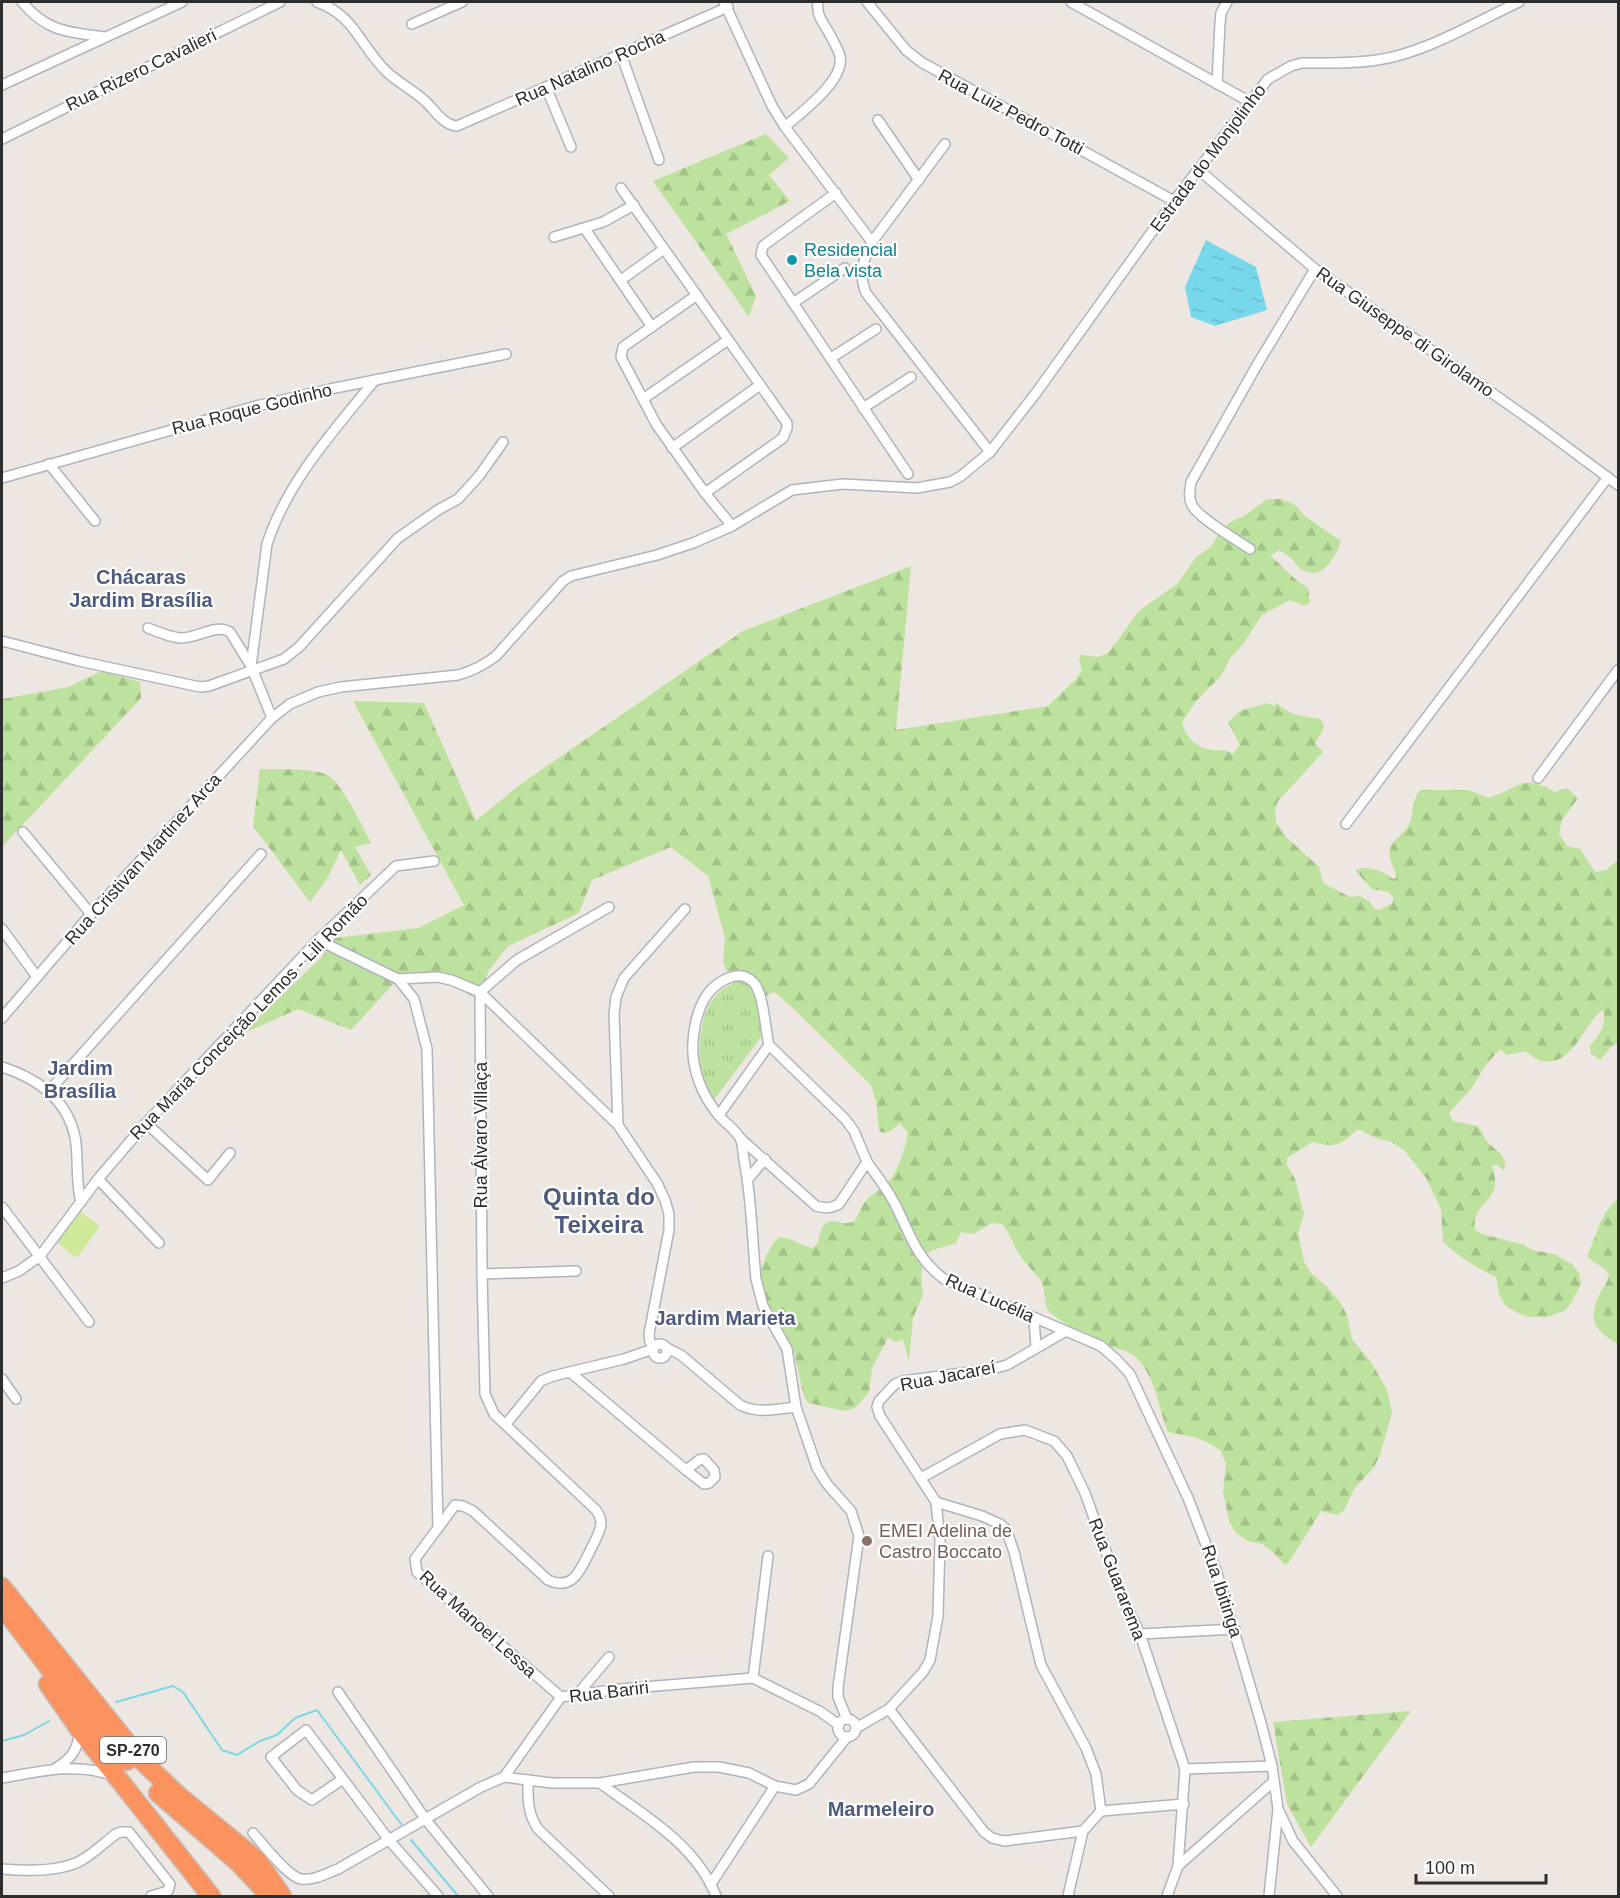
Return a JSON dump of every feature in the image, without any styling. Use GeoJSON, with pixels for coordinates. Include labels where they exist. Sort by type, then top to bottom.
{"type":"FeatureCollection","features":[{"type":"Feature","properties":{"kind":"highway","name":"SP-270"},"geometry":{"type":"LineString","coordinates":[[2,1587],[141,1760],[179,1796],[257,1860],[282,1896]]}},
{"type":"Feature","properties":{"kind":"highway","name":"SP-270"},"geometry":{"type":"LineString","coordinates":[[2,1607],[52,1672],[120,1753],[172,1806],[239,1863],[270,1896]]}},
{"type":"Feature","properties":{"kind":"highway"},"geometry":{"type":"LineString","coordinates":[[2,1607],[40,1672],[79,1729],[211,1896]]}},
{"type":"Feature","properties":{"kind":"highway"},"geometry":{"type":"LineString","coordinates":[[257,1860],[295,1896]]}},
{"type":"Feature","properties":{"kind":"street"},"geometry":{"type":"LineString","coordinates":[[22,2],[49,26],[68,32],[105,37]]}},
{"type":"Feature","properties":{"kind":"street"},"geometry":{"type":"LineString","coordinates":[[2,84],[182,2]]}},
{"type":"Feature","properties":{"kind":"street","name":"Rua Rizero Cavalieri"},"geometry":{"type":"LineString","coordinates":[[2,139],[280,2]]}},
{"type":"Feature","properties":{"kind":"street","name":"Rua Natalino Rocha"},"geometry":{"type":"LineString","coordinates":[[316,2],[337,11],[347,19],[387,72],[417,94],[453,126],[463,124],[621,54],[726,4]]}},
{"type":"Feature","properties":{"kind":"street"},"geometry":{"type":"LineString","coordinates":[[412,24],[462,2]]}},
{"type":"Feature","properties":{"kind":"street"},"geometry":{"type":"LineString","coordinates":[[785,128],[828,88],[840,66],[841,58],[838,51],[818,15],[818,2]]}},
{"type":"Feature","properties":{"kind":"street","name":"Rua Luiz Pedro Totti"},"geometry":{"type":"LineString","coordinates":[[867,2],[906,50],[921,62],[1174,201]]}},
{"type":"Feature","properties":{"kind":"street"},"geometry":{"type":"LineString","coordinates":[[1071,2],[1084,5],[1250,102]]}},
{"type":"Feature","properties":{"kind":"street"},"geometry":{"type":"LineString","coordinates":[[1217,84],[1221,13],[1227,2]]}},
{"type":"Feature","properties":{"kind":"street","name":"Estrada do Monjolinho"},"geometry":{"type":"LineString","coordinates":[[732,526],[792,490],[843,484],[917,488],[950,482],[990,452],[1036,393],[1174,201],[1268,79],[1291,66],[1302,63],[1378,60],[1399,56],[1420,49],[1519,2]]}},
{"type":"Feature","properties":{"kind":"street"},"geometry":{"type":"LineString","coordinates":[[726,4],[762,85],[785,128],[872,242]]}},
{"type":"Feature","properties":{"kind":"street"},"geometry":{"type":"LineString","coordinates":[[621,54],[659,160]]}},
{"type":"Feature","properties":{"kind":"street"},"geometry":{"type":"LineString","coordinates":[[546,87],[571,147]]}},
{"type":"Feature","properties":{"kind":"street"},"geometry":{"type":"LineString","coordinates":[[878,120],[919,180]]}},
{"type":"Feature","properties":{"kind":"street"},"geometry":{"type":"LineString","coordinates":[[945,144],[872,242],[862,261],[862,284],[866,293],[990,452]]}},
{"type":"Feature","properties":{"kind":"street","name":"Rua Giuseppe di Girolamo"},"geometry":{"type":"LineString","coordinates":[[1199,170],[1315,269],[1618,485]]}},
{"type":"Feature","properties":{"kind":"street"},"geometry":{"type":"LineString","coordinates":[[621,188],[787,423],[786,434],[783,438],[705,493]]}},
{"type":"Feature","properties":{"kind":"street"},"geometry":{"type":"LineString","coordinates":[[836,193],[763,246],[762,259],[908,474]]}},
{"type":"Feature","properties":{"kind":"street"},"geometry":{"type":"LineString","coordinates":[[554,237],[585,228],[634,205]]}},
{"type":"Feature","properties":{"kind":"street"},"geometry":{"type":"LineString","coordinates":[[585,228],[652,327]]}},
{"type":"Feature","properties":{"kind":"street"},"geometry":{"type":"LineString","coordinates":[[621,280],[664,249]]}},
{"type":"Feature","properties":{"kind":"street"},"geometry":{"type":"LineString","coordinates":[[793,303],[845,268]]}},
{"type":"Feature","properties":{"kind":"street"},"geometry":{"type":"LineString","coordinates":[[1250,549],[1197,512],[1190,503],[1191,482],[1257,364],[1315,269]]}},
{"type":"Feature","properties":{"kind":"street"},"geometry":{"type":"LineString","coordinates":[[697,295],[623,347],[622,360],[656,424],[705,493],[732,526]]}},
{"type":"Feature","properties":{"kind":"street"},"geometry":{"type":"LineString","coordinates":[[831,358],[876,329]]}},
{"type":"Feature","properties":{"kind":"street"},"geometry":{"type":"LineString","coordinates":[[643,399],[728,340]]}},
{"type":"Feature","properties":{"kind":"street","name":"Rua Roque Godinho"},"geometry":{"type":"LineString","coordinates":[[2,478],[256,406],[506,354]]}},
{"type":"Feature","properties":{"kind":"street"},"geometry":{"type":"LineString","coordinates":[[863,408],[911,377]]}},
{"type":"Feature","properties":{"kind":"street"},"geometry":{"type":"LineString","coordinates":[[252,669],[263,564],[272,527],[291,491],[325,442],[375,380]]}},
{"type":"Feature","properties":{"kind":"street"},"geometry":{"type":"LineString","coordinates":[[672,447],[760,385]]}},
{"type":"Feature","properties":{"kind":"street"},"geometry":{"type":"LineString","coordinates":[[2,641],[189,686],[209,686],[284,659],[300,646],[398,538],[458,499],[504,442]]}},
{"type":"Feature","properties":{"kind":"street"},"geometry":{"type":"LineString","coordinates":[[49,464],[96,520]]}},
{"type":"Feature","properties":{"kind":"street"},"geometry":{"type":"LineString","coordinates":[[1346,824],[1608,477]]}},
{"type":"Feature","properties":{"kind":"street","name":"Rua Cristivan Martinez Arca"},"geometry":{"type":"LineString","coordinates":[[2,1018],[91,914],[272,718],[290,704],[318,692],[341,687],[458,675],[471,671],[496,656],[563,581],[571,576],[676,550],[732,526]]}},
{"type":"Feature","properties":{"kind":"street"},"geometry":{"type":"LineString","coordinates":[[148,628],[178,638],[188,638],[218,629],[230,632],[252,669],[272,718]]}},
{"type":"Feature","properties":{"kind":"street"},"geometry":{"type":"LineString","coordinates":[[1538,778],[1618,670]]}},
{"type":"Feature","properties":{"kind":"street"},"geometry":{"type":"LineString","coordinates":[[23,831],[91,914]]}},
{"type":"Feature","properties":{"kind":"street"},"geometry":{"type":"LineString","coordinates":[[49,1090],[261,854]]}},
{"type":"Feature","properties":{"kind":"street","name":"Rua Maria Conceição Lemos - Lili Romão"},"geometry":{"type":"LineString","coordinates":[[2,1278],[29,1266],[40,1256],[98,1179],[146,1123],[318,940],[396,866],[434,861]]}},
{"type":"Feature","properties":{"kind":"street"},"geometry":{"type":"LineString","coordinates":[[480,992],[517,960],[609,907]]}},
{"type":"Feature","properties":{"kind":"street"},"geometry":{"type":"LineString","coordinates":[[618,1125],[614,1014],[616,997],[624,978],[685,909]]}},
{"type":"Feature","properties":{"kind":"street"},"geometry":{"type":"LineString","coordinates":[[2,929],[38,977]]}},
{"type":"Feature","properties":{"kind":"street"},"geometry":{"type":"LineString","coordinates":[[318,940],[398,979],[414,999],[427,1050],[438,1528]]}},
{"type":"Feature","properties":{"kind":"street"},"geometry":{"type":"LineString","coordinates":[[718,1115],[769,1045],[760,996],[755,984],[747,977],[739,975],[714,987],[705,998],[698,1013],[693,1045],[698,1079],[706,1098],[718,1115],[740,1138],[816,1206],[832,1208],[838,1204],[867,1162]]}},
{"type":"Feature","properties":{"kind":"street"},"geometry":{"type":"LineString","coordinates":[[398,979],[437,977],[480,992],[618,1125],[657,1183],[669,1214],[667,1239],[649,1338],[659,1350]]}},
{"type":"Feature","properties":{"kind":"street","name":"Rua Álvaro Villaça"},"geometry":{"type":"LineString","coordinates":[[480,992],[485,1394],[494,1414],[506,1424]]}},
{"type":"Feature","properties":{"kind":"street","name":"Rua Lucélia"},"geometry":{"type":"LineString","coordinates":[[769,1045],[845,1119],[854,1131],[867,1162],[895,1204],[920,1256],[930,1268],[944,1279],[1066,1331]]}},
{"type":"Feature","properties":{"kind":"street"},"geometry":{"type":"LineString","coordinates":[[2,1067],[49,1090],[64,1112],[74,1136],[76,1183],[81,1202]]}},
{"type":"Feature","properties":{"kind":"street"},"geometry":{"type":"LineString","coordinates":[[146,1123],[208,1180],[230,1153]]}},
{"type":"Feature","properties":{"kind":"street"},"geometry":{"type":"LineString","coordinates":[[740,1138],[748,1179],[759,1294],[763,1306],[787,1349],[796,1407],[817,1468],[827,1484],[851,1511],[859,1536],[838,1687],[843,1722],[841,1734],[847,1737]]}},
{"type":"Feature","properties":{"kind":"street"},"geometry":{"type":"LineString","coordinates":[[748,1179],[765,1159]]}},
{"type":"Feature","properties":{"kind":"street"},"geometry":{"type":"LineString","coordinates":[[98,1179],[159,1243]]}},
{"type":"Feature","properties":{"kind":"street"},"geometry":{"type":"LineString","coordinates":[[2,1206],[90,1322]]}},
{"type":"Feature","properties":{"kind":"street"},"geometry":{"type":"LineString","coordinates":[[482,1274],[576,1271]]}},
{"type":"Feature","properties":{"kind":"street"},"geometry":{"type":"LineString","coordinates":[[1034,1319],[1036,1347]]}},
{"type":"Feature","properties":{"kind":"street","name":"Rua Jacareí"},"geometry":{"type":"LineString","coordinates":[[936,1502],[880,1416],[877,1407],[888,1389],[903,1381],[1007,1365],[1066,1331]]}},
{"type":"Feature","properties":{"kind":"street","name":"Rua Ibitinga"},"geometry":{"type":"LineString","coordinates":[[1066,1331],[1101,1346],[1130,1374],[1188,1498],[1217,1572],[1272,1766],[1278,1809],[1269,1896]]}},
{"type":"Feature","properties":{"kind":"street"},"geometry":{"type":"LineString","coordinates":[[506,1424],[541,1381],[659,1350],[681,1355],[747,1409],[757,1411],[796,1407]]}},
{"type":"Feature","properties":{"kind":"street"},"geometry":{"type":"LineString","coordinates":[[570,1372],[686,1470]]}},
{"type":"Feature","properties":{"kind":"street"},"geometry":{"type":"LineString","coordinates":[[2,1379],[16,1399]]}},
{"type":"Feature","properties":{"kind":"street","name":"Rua Manoel Lessa"},"geometry":{"type":"LineString","coordinates":[[506,1424],[596,1509],[601,1523],[578,1575],[563,1583],[557,1584],[548,1580],[473,1511],[455,1505],[415,1559],[417,1572],[561,1697]]}},
{"type":"Feature","properties":{"kind":"street","name":"Rua Guararema"},"geometry":{"type":"LineString","coordinates":[[921,1478],[1000,1434],[1025,1430],[1054,1441],[1067,1456],[1084,1493],[1106,1557],[1140,1634],[1185,1769],[1178,1866]]}},
{"type":"Feature","properties":{"kind":"street"},"geometry":{"type":"LineString","coordinates":[[253,1833],[291,1874],[301,1879],[314,1878],[338,1869],[481,1787],[504,1777],[552,1783],[600,1783],[694,1767],[719,1767],[749,1773],[775,1786],[796,1790],[803,1788],[847,1737],[854,1734],[856,1728],[889,1709],[923,1672],[930,1660],[938,1616],[940,1539],[936,1502],[982,1516],[1000,1524],[1006,1530],[1014,1552],[1041,1665],[1086,1748],[1096,1774],[1101,1811]]}},
{"type":"Feature","properties":{"kind":"street"},"geometry":{"type":"LineString","coordinates":[[768,1556],[753,1678],[843,1722],[853,1721],[856,1728]]}},
{"type":"Feature","properties":{"kind":"street"},"geometry":{"type":"LineString","coordinates":[[1140,1634],[1235,1629]]}},
{"type":"Feature","properties":{"kind":"street"},"geometry":{"type":"LineString","coordinates":[[577,1695],[609,1657]]}},
{"type":"Feature","properties":{"kind":"street","name":"Rua Bariri"},"geometry":{"type":"LineString","coordinates":[[504,1777],[561,1697],[753,1678]]}},
{"type":"Feature","properties":{"kind":"street"},"geometry":{"type":"LineString","coordinates":[[338,1692],[426,1820],[489,1896]]}},
{"type":"Feature","properties":{"kind":"street"},"geometry":{"type":"LineString","coordinates":[[889,1709],[984,1832],[992,1838],[1004,1841],[1083,1831]]}},
{"type":"Feature","properties":{"kind":"street"},"geometry":{"type":"LineString","coordinates":[[54,1770],[73,1755],[78,1743],[79,1729]]}},
{"type":"Feature","properties":{"kind":"street"},"geometry":{"type":"LineString","coordinates":[[343,1779],[312,1800],[297,1790],[271,1757],[306,1730],[343,1779],[389,1840],[438,1896]]}},
{"type":"Feature","properties":{"kind":"street"},"geometry":{"type":"LineString","coordinates":[[1185,1769],[1272,1766]]}},
{"type":"Feature","properties":{"kind":"street"},"geometry":{"type":"LineString","coordinates":[[2,1778],[85,1768],[116,1777]]}},
{"type":"Feature","properties":{"kind":"street"},"geometry":{"type":"LineString","coordinates":[[528,1780],[528,1805],[531,1818],[538,1829],[609,1896]]}},
{"type":"Feature","properties":{"kind":"street"},"geometry":{"type":"LineString","coordinates":[[1167,1896],[1178,1866],[1274,1781]]}},
{"type":"Feature","properties":{"kind":"street"},"geometry":{"type":"LineString","coordinates":[[600,1783],[673,1837],[711,1884],[716,1896]]}},
{"type":"Feature","properties":{"kind":"street"},"geometry":{"type":"LineString","coordinates":[[711,1884],[775,1786]]}},
{"type":"Feature","properties":{"kind":"street"},"geometry":{"type":"LineString","coordinates":[[1068,1896],[1083,1831],[1101,1811],[1184,1804]]}},
{"type":"Feature","properties":{"kind":"street"},"geometry":{"type":"LineString","coordinates":[[1278,1809],[1293,1840],[1337,1896]]}},
{"type":"Feature","properties":{"kind":"street"},"geometry":{"type":"LineString","coordinates":[[2,1869],[26,1872],[72,1864],[82,1860],[116,1834],[125,1832],[134,1836],[170,1884],[168,1891],[151,1896]]}},
{"type":"Feature","properties":{"kind":"green space"},"geometry":{"type":"Polygon","coordinates":[[[766,134],[789,158],[769,175],[790,201],[726,234],[756,296],[749,317],[653,181],[766,134]]]}},
{"type":"Feature","properties":{"kind":"green space"},"geometry":{"type":"Polygon","coordinates":[[[1267,499],[1281,499],[1295,505],[1305,516],[1341,541],[1327,566],[1315,573],[1301,569],[1290,557],[1279,550],[1271,556],[1308,588],[1310,603],[1304,606],[1290,600],[1262,615],[1243,644],[1230,658],[1221,676],[1197,700],[1182,722],[1186,733],[1197,744],[1207,749],[1233,754],[1240,745],[1228,722],[1240,711],[1267,703],[1274,706],[1277,703],[1291,713],[1320,719],[1324,725],[1315,743],[1323,752],[1278,801],[1275,809],[1276,822],[1286,837],[1319,867],[1323,883],[1350,897],[1360,896],[1369,901],[1375,909],[1380,910],[1393,902],[1393,897],[1388,892],[1372,889],[1355,870],[1370,869],[1380,871],[1393,879],[1396,878],[1390,849],[1408,826],[1420,790],[1469,790],[1488,798],[1527,783],[1534,783],[1555,792],[1567,788],[1578,798],[1562,820],[1559,834],[1567,846],[1580,849],[1595,872],[1606,870],[1618,860],[1618,1043],[1612,1046],[1600,1060],[1591,1053],[1590,1045],[1603,1025],[1603,1010],[1570,1051],[1553,1061],[1542,1061],[1525,1051],[1507,1055],[1501,1049],[1484,1067],[1472,1088],[1449,1113],[1453,1121],[1478,1126],[1488,1143],[1500,1153],[1505,1162],[1504,1171],[1497,1165],[1492,1166],[1495,1186],[1476,1216],[1475,1230],[1524,1245],[1532,1250],[1554,1254],[1572,1264],[1579,1273],[1581,1284],[1570,1305],[1564,1311],[1547,1317],[1528,1317],[1505,1305],[1499,1294],[1496,1277],[1468,1262],[1443,1242],[1441,1209],[1426,1178],[1405,1151],[1392,1142],[1376,1138],[1358,1129],[1342,1142],[1327,1145],[1312,1142],[1287,1158],[1287,1165],[1295,1179],[1304,1214],[1298,1233],[1304,1262],[1310,1272],[1340,1302],[1347,1315],[1352,1339],[1371,1362],[1387,1390],[1392,1412],[1380,1455],[1374,1467],[1354,1489],[1344,1511],[1337,1515],[1321,1511],[1285,1565],[1262,1544],[1248,1541],[1236,1533],[1229,1521],[1223,1491],[1226,1464],[1221,1451],[1195,1437],[1168,1432],[1151,1379],[1133,1355],[1094,1339],[1050,1312],[1046,1305],[1041,1281],[1020,1256],[1002,1224],[992,1223],[973,1234],[961,1232],[956,1243],[924,1255],[921,1279],[923,1295],[913,1318],[909,1362],[903,1339],[897,1342],[888,1338],[872,1368],[869,1392],[855,1408],[843,1411],[809,1403],[804,1397],[793,1348],[759,1287],[764,1260],[779,1237],[788,1238],[813,1248],[818,1243],[824,1225],[834,1221],[850,1223],[855,1220],[866,1200],[892,1177],[901,1158],[908,1133],[900,1123],[888,1132],[879,1131],[876,1101],[871,1085],[774,992],[758,1000],[749,990],[735,987],[723,963],[725,938],[708,876],[671,847],[592,880],[579,913],[508,946],[489,970],[478,999],[436,978],[397,980],[351,1030],[298,1009],[240,1035],[321,958],[335,938],[419,928],[464,905],[353,701],[424,703],[476,821],[518,786],[743,631],[911,566],[896,730],[1048,706],[1076,679],[1082,670],[1079,661],[1081,655],[1099,657],[1109,652],[1139,611],[1178,583],[1196,557],[1211,547],[1220,531],[1267,499]]]}},
{"type":"Feature","properties":{"kind":"green space"},"geometry":{"type":"Polygon","coordinates":[[[102,671],[140,682],[141,698],[2,847],[2,699],[68,687],[102,671]]]}},
{"type":"Feature","properties":{"kind":"green space"},"geometry":{"type":"Polygon","coordinates":[[[260,769],[316,772],[329,776],[352,807],[371,843],[355,847],[371,875],[360,885],[341,850],[328,877],[310,902],[253,826],[260,769]]]}},
{"type":"Feature","properties":{"kind":"green space"},"geometry":{"type":"Polygon","coordinates":[[[743,982],[756,999],[761,1037],[713,1101],[701,1070],[699,1051],[701,1031],[706,1013],[714,998],[727,987],[743,982]]]}},
{"type":"Feature","properties":{"kind":"green space"},"geometry":{"type":"Polygon","coordinates":[[[1618,1199],[1618,1344],[1599,1330],[1594,1319],[1595,1304],[1609,1274],[1587,1256],[1603,1218],[1618,1199]]]}},
{"type":"Feature","properties":{"kind":"green space"},"geometry":{"type":"Polygon","coordinates":[[[78,1210],[100,1226],[77,1258],[55,1241],[78,1210]]]}},
{"type":"Feature","properties":{"kind":"green space"},"geometry":{"type":"Polygon","coordinates":[[[1411,1711],[1311,1847],[1287,1804],[1273,1722],[1411,1711]]]}},
{"type":"Feature","properties":{"kind":"water"},"geometry":{"type":"Polygon","coordinates":[[[1206,240],[1256,267],[1267,310],[1215,326],[1191,317],[1185,287],[1206,240]]]}},
{"type":"Feature","properties":{"kind":"waterway"},"geometry":{"type":"LineString","coordinates":[[116,1702],[173,1686],[183,1692],[222,1750],[237,1755],[260,1741],[277,1735],[295,1718],[317,1710],[401,1824]]}},
{"type":"Feature","properties":{"kind":"waterway"},"geometry":{"type":"LineString","coordinates":[[2,1741],[24,1735],[49,1721]]}},
{"type":"Feature","properties":{"kind":"waterway"},"geometry":{"type":"LineString","coordinates":[[411,1840],[458,1896]]}},
{"type":"Feature","properties":{"kind":"place","name":"Residencial Bela vista"},"geometry":{"type":"Point","coordinates":[792,260]}},
{"type":"Feature","properties":{"kind":"place","name":"EMEI Adelina de Castro Boccato"},"geometry":{"type":"Point","coordinates":[867,1541]}},
{"type":"Feature","properties":{"kind":"district","name":"Chácaras Jardim Brasília"},"geometry":{"type":"Point","coordinates":[141,588]}},
{"type":"Feature","properties":{"kind":"district","name":"Jardim Brasília"},"geometry":{"type":"Point","coordinates":[80,1080]}},
{"type":"Feature","properties":{"kind":"district","name":"Quinta do Teixeira"},"geometry":{"type":"Point","coordinates":[599,1211]}},
{"type":"Feature","properties":{"kind":"district","name":"Jardim Marieta"},"geometry":{"type":"Point","coordinates":[725,1318]}},
{"type":"Feature","properties":{"kind":"district","name":"Marmeleiro"},"geometry":{"type":"Point","coordinates":[881,1809]}}]}
